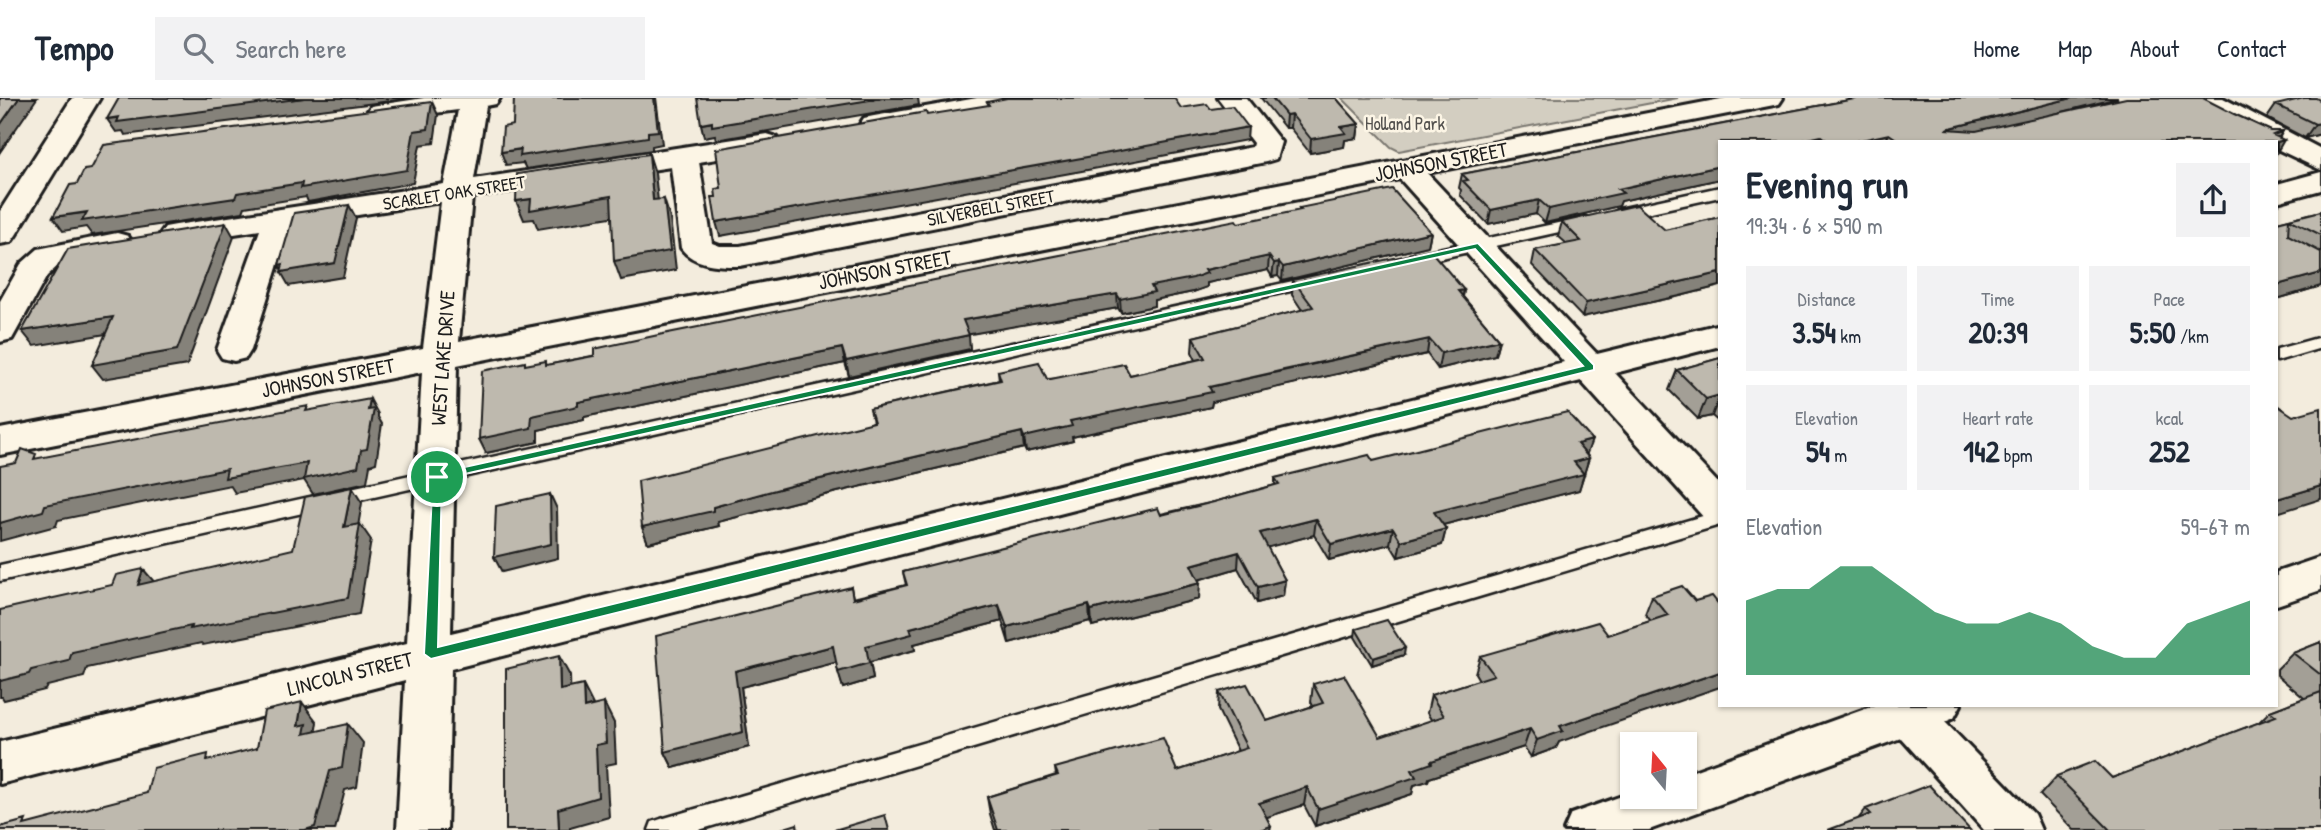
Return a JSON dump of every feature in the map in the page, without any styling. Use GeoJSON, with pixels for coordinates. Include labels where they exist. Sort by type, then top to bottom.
{"type":"FeatureCollection","features":[{"type":"Feature","properties":{"kind":"street"},"geometry":{"type":"LineString","coordinates":[[5,220],[86,98]]}},
{"type":"Feature","properties":{"kind":"street"},"geometry":{"type":"LineString","coordinates":[[847,129],[953,104],[1024,98]]}},
{"type":"Feature","properties":{"kind":"street","name":"SILVERBELL STREET"},"geometry":{"type":"LineString","coordinates":[[684,158],[697,248],[715,256],[754,253],[1266,153],[1267,142],[1232,98]]}},
{"type":"Feature","properties":{"kind":"street","name":"JOHNSON STREET"},"geometry":{"type":"LineString","coordinates":[[0,442],[1769,98]]}},
{"type":"Feature","properties":{"kind":"street"},"geometry":{"type":"LineString","coordinates":[[2202,98],[2321,161]]}},
{"type":"Feature","properties":{"kind":"street"},"geometry":{"type":"LineString","coordinates":[[352,116],[478,99]]}},
{"type":"Feature","properties":{"kind":"street","name":"WEST LAKE DRIVE"},"geometry":{"type":"LineString","coordinates":[[422,830],[431,654],[440,356],[457,193],[478,99]]}},
{"type":"Feature","properties":{"kind":"street","name":"SCARLET OAK STREET"},"geometry":{"type":"LineString","coordinates":[[0,331],[33,271],[49,256],[75,249],[684,158],[793,138]]}},
{"type":"Feature","properties":{"kind":"street"},"geometry":{"type":"LineString","coordinates":[[1407,169],[1718,508]]}},
{"type":"Feature","properties":{"kind":"street"},"geometry":{"type":"LineString","coordinates":[[2278,193],[2321,181]]}},
{"type":"Feature","properties":{"kind":"street"},"geometry":{"type":"LineString","coordinates":[[234,350],[264,258],[281,219]]}},
{"type":"Feature","properties":{"kind":"street","name":"LINCOLN STREET"},"geometry":{"type":"LineString","coordinates":[[0,763],[1718,336]]}},
{"type":"Feature","properties":{"kind":"street"},"geometry":{"type":"LineString","coordinates":[[2278,589],[2321,573]]}},
{"type":"Feature","properties":{"kind":"street"},"geometry":{"type":"LineString","coordinates":[[1698,791],[1915,709],[2016,830]]}},
{"type":"Feature","properties":{"kind":"street"},"geometry":{"type":"LineString","coordinates":[[1589,830],[1648,809]]}},
{"type":"Feature","properties":{"kind":"lane"},"geometry":{"type":"LineString","coordinates":[[1396,263],[1718,192]]}},
{"type":"Feature","properties":{"kind":"lane"},"geometry":{"type":"LineString","coordinates":[[0,573],[1329,278]]}},
{"type":"Feature","properties":{"kind":"lane"},"geometry":{"type":"LineString","coordinates":[[2278,355],[2321,342]]}},
{"type":"Feature","properties":{"kind":"lane"},"geometry":{"type":"LineString","coordinates":[[661,830],[1718,519]]}},
{"type":"Feature","properties":{"kind":"green space","name":"Holland Park"},"geometry":{"type":"Polygon","coordinates":[[[1342,98],[1678,98],[1399,151],[1391,147],[1342,98]]]}},
{"type":"Feature","properties":{"kind":"building"},"geometry":{"type":"Polygon","coordinates":[[[0,98],[19,98],[0,125],[0,98]]]}},
{"type":"Feature","properties":{"kind":"building"},"geometry":{"type":"Polygon","coordinates":[[[119,98],[304,98],[117,122],[119,117],[107,119],[119,98]]]}},
{"type":"Feature","properties":{"kind":"building"},"geometry":{"type":"Polygon","coordinates":[[[514,98],[654,98],[658,131],[648,132],[648,137],[520,156],[521,149],[501,152],[503,127],[513,125],[514,98]]]}},
{"type":"Feature","properties":{"kind":"building"},"geometry":{"type":"Polygon","coordinates":[[[697,98],[882,98],[712,126],[712,122],[701,124],[697,98]]]}},
{"type":"Feature","properties":{"kind":"building"},"geometry":{"type":"Polygon","coordinates":[[[1007,98],[1174,98],[1181,108],[1207,104],[1211,109],[1232,106],[1248,127],[716,222],[712,197],[716,197],[715,189],[721,188],[716,149],[926,112],[927,115],[989,105],[987,102],[1007,98]]]}},
{"type":"Feature","properties":{"kind":"building"},"geometry":{"type":"Polygon","coordinates":[[[1272,98],[1336,98],[1359,124],[1341,127],[1346,133],[1311,139],[1291,114],[1286,115],[1272,98]]]}},
{"type":"Feature","properties":{"kind":"building"},"geometry":{"type":"Polygon","coordinates":[[[2072,98],[1946,129],[1976,131],[2126,98],[2203,98],[2271,131],[2283,131],[2273,135],[2284,140],[1898,140],[1889,134],[1861,140],[1826,140],[1821,136],[1804,140],[1718,140],[1718,166],[1618,189],[1623,193],[1549,209],[1539,200],[1491,210],[1463,181],[1468,180],[1462,174],[1854,99],[2072,98]]]}},
{"type":"Feature","properties":{"kind":"building"},"geometry":{"type":"Polygon","coordinates":[[[2304,98],[2321,101],[2321,123],[2315,124],[2276,105],[2304,98]]]}},
{"type":"Feature","properties":{"kind":"building"},"geometry":{"type":"Polygon","coordinates":[[[432,102],[428,129],[414,131],[407,170],[301,188],[302,183],[237,193],[235,198],[82,221],[87,212],[53,217],[70,185],[77,184],[84,170],[91,169],[104,145],[432,102]]]}},
{"type":"Feature","properties":{"kind":"building"},"geometry":{"type":"Polygon","coordinates":[[[649,154],[653,200],[664,199],[670,251],[614,261],[611,196],[530,210],[531,199],[516,201],[517,174],[649,154]]]}},
{"type":"Feature","properties":{"kind":"building"},"geometry":{"type":"Polygon","coordinates":[[[1392,189],[1431,232],[1283,267],[1279,262],[1274,263],[1269,256],[1205,270],[1207,273],[1193,278],[1151,286],[1154,292],[1120,299],[1117,294],[963,320],[969,335],[846,361],[842,348],[578,402],[578,406],[532,416],[531,428],[479,439],[482,371],[525,362],[525,365],[546,361],[546,365],[594,356],[594,349],[663,334],[1236,220],[1238,223],[1392,189]]]}},
{"type":"Feature","properties":{"kind":"building"},"geometry":{"type":"Polygon","coordinates":[[[349,205],[335,263],[281,272],[283,264],[279,265],[294,213],[349,205]]]}},
{"type":"Feature","properties":{"kind":"building"},"geometry":{"type":"Polygon","coordinates":[[[1637,205],[1665,230],[1718,217],[1718,273],[1586,303],[1535,250],[1581,241],[1562,222],[1637,205]]]}},
{"type":"Feature","properties":{"kind":"building"},"geometry":{"type":"Polygon","coordinates":[[[2321,211],[2321,235],[2289,219],[2321,211]]]}},
{"type":"Feature","properties":{"kind":"building"},"geometry":{"type":"Polygon","coordinates":[[[2289,219],[2288,235],[2321,252],[2321,273],[2278,285],[2278,222],[2289,219]]]}},
{"type":"Feature","properties":{"kind":"building"},"geometry":{"type":"Polygon","coordinates":[[[226,223],[177,350],[92,365],[113,317],[22,331],[68,249],[226,223]]]}},
{"type":"Feature","properties":{"kind":"building"},"geometry":{"type":"Polygon","coordinates":[[[1430,250],[1464,290],[1458,291],[1499,340],[1441,353],[1429,339],[1284,370],[1209,387],[1212,392],[1070,421],[1072,426],[1024,437],[1022,432],[790,486],[713,507],[713,511],[642,527],[638,481],[874,422],[870,409],[1001,380],[998,371],[1039,362],[1047,379],[1051,379],[1124,364],[1130,375],[1205,358],[1193,337],[1313,307],[1293,280],[1430,250]]]}},
{"type":"Feature","properties":{"kind":"building"},"geometry":{"type":"Polygon","coordinates":[[[1718,359],[1718,396],[1706,399],[1677,370],[1718,359]]]}},
{"type":"Feature","properties":{"kind":"building"},"geometry":{"type":"Polygon","coordinates":[[[370,399],[368,410],[374,409],[367,449],[361,450],[358,467],[304,479],[307,463],[225,478],[227,469],[45,505],[43,511],[0,523],[0,466],[16,463],[22,449],[36,454],[34,459],[308,406],[306,411],[370,399]]]}},
{"type":"Feature","properties":{"kind":"building"},"geometry":{"type":"Polygon","coordinates":[[[2278,406],[2293,416],[2321,408],[2321,486],[2278,499],[2278,406]]]}},
{"type":"Feature","properties":{"kind":"building"},"geometry":{"type":"Polygon","coordinates":[[[1567,412],[1592,440],[1577,444],[1589,458],[1574,462],[1584,474],[1434,512],[1446,529],[1401,541],[1393,528],[1331,544],[1316,519],[1260,533],[1285,580],[1258,587],[1239,552],[1191,565],[1200,583],[1091,610],[1089,605],[1007,627],[999,605],[910,628],[912,634],[866,646],[869,663],[838,672],[833,646],[735,671],[743,732],[665,752],[656,636],[851,587],[853,599],[907,585],[903,572],[1158,508],[1161,515],[1279,484],[1275,478],[1369,455],[1373,461],[1567,412]]]}},
{"type":"Feature","properties":{"kind":"building"},"geometry":{"type":"Polygon","coordinates":[[[352,487],[344,527],[360,524],[348,598],[190,629],[191,626],[72,652],[69,661],[0,681],[0,610],[112,585],[116,575],[143,569],[138,585],[293,549],[305,497],[352,487]]]}},
{"type":"Feature","properties":{"kind":"building"},"geometry":{"type":"Polygon","coordinates":[[[550,494],[551,544],[494,557],[496,506],[550,494]]]}},
{"type":"Feature","properties":{"kind":"building"},"geometry":{"type":"Polygon","coordinates":[[[1682,586],[1695,601],[1712,596],[1718,604],[1718,673],[1560,726],[1563,731],[1537,740],[1530,729],[1431,761],[1432,763],[1412,770],[1416,777],[1318,809],[1307,787],[1259,803],[1271,826],[1260,830],[998,830],[987,797],[1058,775],[1055,768],[1163,738],[1177,771],[1247,748],[1219,692],[1247,684],[1267,721],[1323,703],[1313,684],[1344,675],[1380,737],[1444,716],[1431,695],[1494,675],[1480,656],[1598,622],[1608,635],[1668,615],[1652,596],[1682,586]]]}},
{"type":"Feature","properties":{"kind":"building"},"geometry":{"type":"Polygon","coordinates":[[[1387,620],[1405,648],[1373,658],[1356,629],[1387,620]]]}},
{"type":"Feature","properties":{"kind":"building"},"geometry":{"type":"Polygon","coordinates":[[[2321,642],[2321,675],[2293,653],[2321,642]]]}},
{"type":"Feature","properties":{"kind":"building"},"geometry":{"type":"Polygon","coordinates":[[[559,656],[560,690],[583,685],[584,708],[604,703],[606,743],[596,745],[598,797],[558,809],[559,830],[506,830],[506,669],[559,656]]]}},
{"type":"Feature","properties":{"kind":"building"},"geometry":{"type":"Polygon","coordinates":[[[2321,692],[2321,830],[2110,830],[2057,776],[2095,761],[2112,778],[2276,716],[2270,711],[2321,692]]]}},
{"type":"Feature","properties":{"kind":"building"},"geometry":{"type":"Polygon","coordinates":[[[302,702],[298,726],[306,724],[304,734],[348,724],[342,768],[330,771],[315,827],[305,830],[0,830],[0,827],[26,820],[24,825],[147,793],[153,768],[208,754],[207,761],[257,748],[264,711],[302,702]]]}},
{"type":"Feature","properties":{"kind":"building"},"geometry":{"type":"Polygon","coordinates":[[[1929,785],[1970,830],[1828,830],[1871,814],[1866,809],[1929,785]]]}},
{"type":"Feature","properties":{"kind":"building"},"geometry":{"type":"Polygon","coordinates":[[[885,815],[889,830],[834,830],[885,815]]]}},
{"type":"Feature","properties":{"kind":"building"},"geometry":{"type":"Polygon","coordinates":[[[797,824],[798,830],[778,830],[797,824]]]}},
{"type":"Feature","properties":{"kind":"route"},"geometry":{"type":"LineString","coordinates":[[1478,245],[1591,368],[431,654],[437,477],[1478,245]]}}]}
